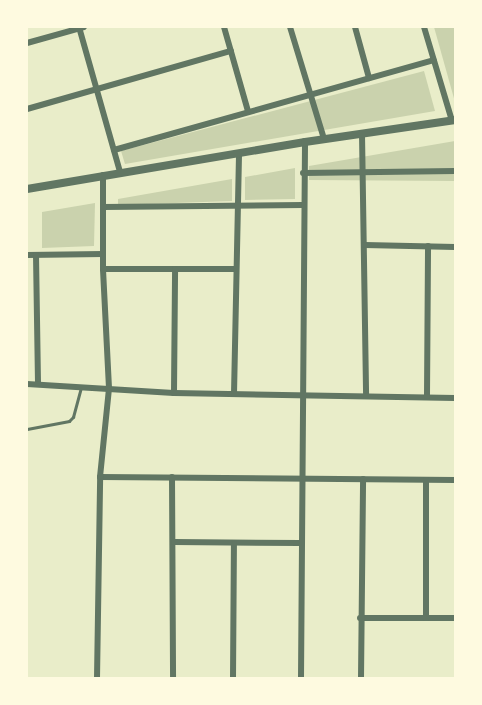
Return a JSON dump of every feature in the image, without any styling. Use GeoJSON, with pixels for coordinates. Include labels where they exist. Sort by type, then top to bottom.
{"type":"FeatureCollection","features":[{"type":"Feature","properties":{"kind":"street"},"geometry":{"type":"LineString","coordinates":[[27,43],[81,27],[120,172]]}},
{"type":"Feature","properties":{"kind":"street"},"geometry":{"type":"LineString","coordinates":[[224,27],[248,111]]}},
{"type":"Feature","properties":{"kind":"street"},"geometry":{"type":"LineString","coordinates":[[290,27],[324,139]]}},
{"type":"Feature","properties":{"kind":"street"},"geometry":{"type":"LineString","coordinates":[[355,27],[369,78]]}},
{"type":"Feature","properties":{"kind":"street"},"geometry":{"type":"LineString","coordinates":[[27,189],[305,142],[453,121],[424,27]]}},
{"type":"Feature","properties":{"kind":"street"},"geometry":{"type":"LineString","coordinates":[[27,109],[231,51]]}},
{"type":"Feature","properties":{"kind":"street"},"geometry":{"type":"LineString","coordinates":[[114,150],[434,60]]}},
{"type":"Feature","properties":{"kind":"street"},"geometry":{"type":"LineString","coordinates":[[362,134],[366,395]]}},
{"type":"Feature","properties":{"kind":"street"},"geometry":{"type":"LineString","coordinates":[[301,678],[300,543],[305,142]]}},
{"type":"Feature","properties":{"kind":"street"},"geometry":{"type":"LineString","coordinates":[[234,394],[239,154]]}},
{"type":"Feature","properties":{"kind":"street"},"geometry":{"type":"LineString","coordinates":[[303,173],[455,171]]}},
{"type":"Feature","properties":{"kind":"street"},"geometry":{"type":"LineString","coordinates":[[97,678],[100,477],[109,388],[103,269],[103,175]]}},
{"type":"Feature","properties":{"kind":"street"},"geometry":{"type":"LineString","coordinates":[[103,207],[303,205]]}},
{"type":"Feature","properties":{"kind":"street"},"geometry":{"type":"LineString","coordinates":[[365,246],[455,247]]}},
{"type":"Feature","properties":{"kind":"street"},"geometry":{"type":"LineString","coordinates":[[427,396],[428,246]]}},
{"type":"Feature","properties":{"kind":"street"},"geometry":{"type":"LineString","coordinates":[[27,255],[103,254]]}},
{"type":"Feature","properties":{"kind":"street"},"geometry":{"type":"LineString","coordinates":[[36,255],[38,384]]}},
{"type":"Feature","properties":{"kind":"street"},"geometry":{"type":"LineString","coordinates":[[103,269],[236,269]]}},
{"type":"Feature","properties":{"kind":"street"},"geometry":{"type":"LineString","coordinates":[[174,393],[175,269]]}},
{"type":"Feature","properties":{"kind":"street"},"geometry":{"type":"LineString","coordinates":[[27,317],[36,317]]}},
{"type":"Feature","properties":{"kind":"street"},"geometry":{"type":"LineString","coordinates":[[27,384],[174,393],[455,398]]}},
{"type":"Feature","properties":{"kind":"street"},"geometry":{"type":"LineString","coordinates":[[100,477],[455,480]]}},
{"type":"Feature","properties":{"kind":"street"},"geometry":{"type":"LineString","coordinates":[[172,477],[173,678]]}},
{"type":"Feature","properties":{"kind":"street"},"geometry":{"type":"LineString","coordinates":[[361,678],[363,479]]}},
{"type":"Feature","properties":{"kind":"street"},"geometry":{"type":"LineString","coordinates":[[426,480],[426,618]]}},
{"type":"Feature","properties":{"kind":"street"},"geometry":{"type":"LineString","coordinates":[[174,542],[300,543]]}},
{"type":"Feature","properties":{"kind":"street"},"geometry":{"type":"LineString","coordinates":[[233,678],[234,544]]}},
{"type":"Feature","properties":{"kind":"street"},"geometry":{"type":"LineString","coordinates":[[360,618],[455,618]]}},
{"type":"Feature","properties":{"kind":"lane"},"geometry":{"type":"LineString","coordinates":[[27,429],[69,421],[82,387]]}},
{"type":"Feature","properties":{"kind":"green space"},"geometry":{"type":"Polygon","coordinates":[[[434,27],[455,27],[455,102],[434,27]]]}},
{"type":"Feature","properties":{"kind":"green space"},"geometry":{"type":"Polygon","coordinates":[[[424,71],[435,111],[125,164],[121,151],[424,71]]]}},
{"type":"Feature","properties":{"kind":"green space"},"geometry":{"type":"Polygon","coordinates":[[[455,141],[455,181],[309,180],[309,166],[455,141]]]}},
{"type":"Feature","properties":{"kind":"green space"},"geometry":{"type":"Polygon","coordinates":[[[295,168],[295,199],[245,200],[245,177],[295,168]]]}},
{"type":"Feature","properties":{"kind":"green space"},"geometry":{"type":"Polygon","coordinates":[[[232,179],[232,201],[118,205],[118,199],[232,179]]]}},
{"type":"Feature","properties":{"kind":"green space"},"geometry":{"type":"Polygon","coordinates":[[[95,203],[94,246],[42,248],[42,212],[95,203]]]}}]}
